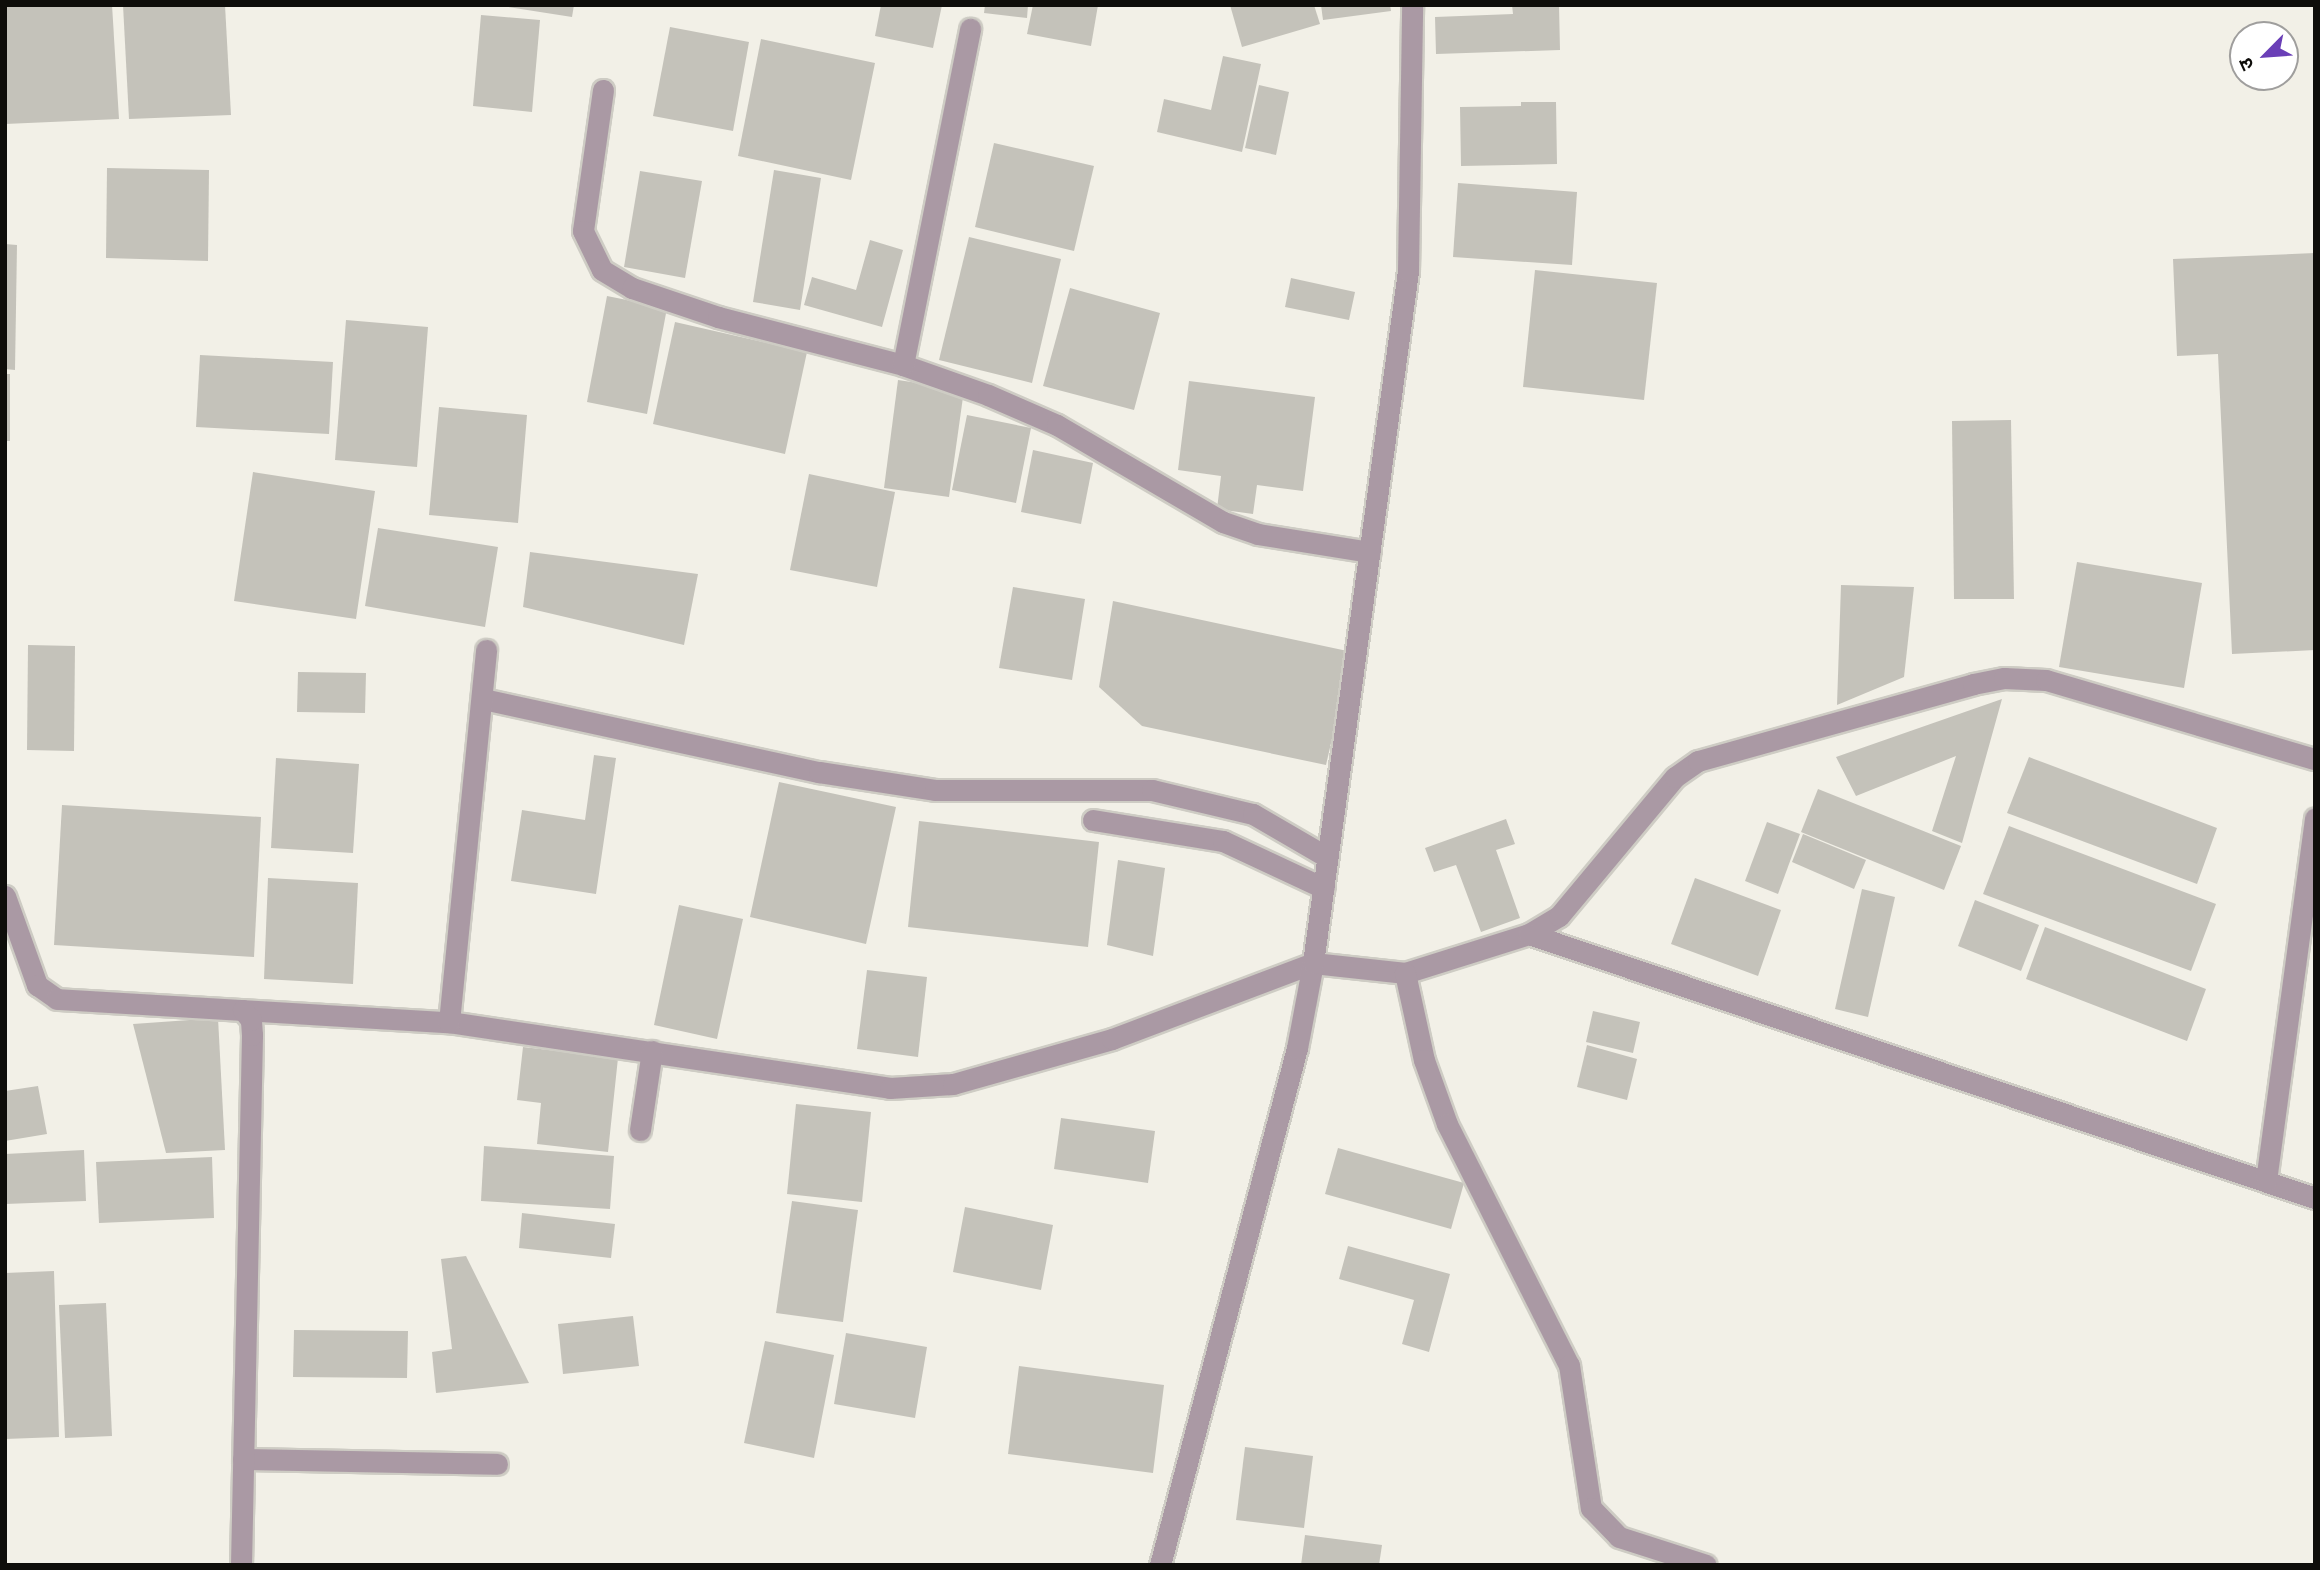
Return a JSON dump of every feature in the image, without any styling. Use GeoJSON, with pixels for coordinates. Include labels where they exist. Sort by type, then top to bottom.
{"type":"FeatureCollection","features":[{"type":"Feature","properties":{"kind":"street"},"geometry":{"type":"LineString","coordinates":[[1160,1565],[1297,1048],[1313,963],[1408,271],[1412,5]]}},
{"type":"Feature","properties":{"kind":"street"},"geometry":{"type":"LineString","coordinates":[[902,365],[970,29]]}},
{"type":"Feature","properties":{"kind":"street"},"geometry":{"type":"LineString","coordinates":[[603,90],[583,231],[602,270],[632,288],[718,317],[902,365],[1058,425],[1223,522],[1258,534],[1370,552]]}},
{"type":"Feature","properties":{"kind":"street"},"geometry":{"type":"LineString","coordinates":[[449,1022],[486,650]]}},
{"type":"Feature","properties":{"kind":"street"},"geometry":{"type":"LineString","coordinates":[[5,896],[24,958],[46,994],[69,1001],[449,1022],[890,1088],[953,1084],[1112,1039],[1313,963],[1405,973],[1529,934],[1559,916],[1675,777],[1698,761],[1973,684],[2004,678],[2046,680],[2315,759]]}},
{"type":"Feature","properties":{"kind":"street"},"geometry":{"type":"LineString","coordinates":[[483,699],[819,772],[935,790],[1152,790],[1253,814],[1327,857]]}},
{"type":"Feature","properties":{"kind":"street"},"geometry":{"type":"LineString","coordinates":[[2266,1181],[2315,818]]}},
{"type":"Feature","properties":{"kind":"street"},"geometry":{"type":"LineString","coordinates":[[1093,820],[1223,841],[1324,888]]}},
{"type":"Feature","properties":{"kind":"street"},"geometry":{"type":"LineString","coordinates":[[1529,934],[2315,1198]]}},
{"type":"Feature","properties":{"kind":"street"},"geometry":{"type":"LineString","coordinates":[[1405,973],[1424,1060],[1447,1124],[1569,1365],[1591,1508],[1619,1537],[1706,1565]]}},
{"type":"Feature","properties":{"kind":"street"},"geometry":{"type":"LineString","coordinates":[[241,1565],[252,1035],[251,1020],[243,1010]]}},
{"type":"Feature","properties":{"kind":"street"},"geometry":{"type":"LineString","coordinates":[[640,1130],[652,1051]]}},
{"type":"Feature","properties":{"kind":"street"},"geometry":{"type":"LineString","coordinates":[[243,1459],[497,1464]]}},
{"type":"Feature","properties":{"kind":"building"},"geometry":{"type":"Polygon","coordinates":[[[5,5],[112,5],[119,119],[5,124],[5,5]]]}},
{"type":"Feature","properties":{"kind":"building"},"geometry":{"type":"Polygon","coordinates":[[[123,5],[225,5],[231,115],[129,119],[123,5]]]}},
{"type":"Feature","properties":{"kind":"building"},"geometry":{"type":"Polygon","coordinates":[[[495,5],[574,5],[572,17],[495,5]]]}},
{"type":"Feature","properties":{"kind":"building"},"geometry":{"type":"Polygon","coordinates":[[[881,5],[942,5],[933,48],[875,36],[881,5]]]}},
{"type":"Feature","properties":{"kind":"building"},"geometry":{"type":"Polygon","coordinates":[[[985,5],[1028,5],[1027,18],[984,13],[985,5]]]}},
{"type":"Feature","properties":{"kind":"building"},"geometry":{"type":"Polygon","coordinates":[[[1033,5],[1098,5],[1091,46],[1027,34],[1033,5]]]}},
{"type":"Feature","properties":{"kind":"building"},"geometry":{"type":"Polygon","coordinates":[[[1230,5],[1314,5],[1320,24],[1242,47],[1230,5]]]}},
{"type":"Feature","properties":{"kind":"building"},"geometry":{"type":"Polygon","coordinates":[[[1321,5],[1390,5],[1391,11],[1323,20],[1321,5]]]}},
{"type":"Feature","properties":{"kind":"building"},"geometry":{"type":"Polygon","coordinates":[[[1512,5],[1559,5],[1560,50],[1436,54],[1435,17],[1513,14],[1512,5]]]}},
{"type":"Feature","properties":{"kind":"building"},"geometry":{"type":"Polygon","coordinates":[[[481,15],[540,20],[532,112],[473,106],[481,15]]]}},
{"type":"Feature","properties":{"kind":"building"},"geometry":{"type":"Polygon","coordinates":[[[670,27],[749,42],[733,131],[653,116],[670,27]]]}},
{"type":"Feature","properties":{"kind":"building"},"geometry":{"type":"Polygon","coordinates":[[[761,39],[875,63],[851,180],[738,156],[761,39]]]}},
{"type":"Feature","properties":{"kind":"building"},"geometry":{"type":"Polygon","coordinates":[[[1223,56],[1261,64],[1242,152],[1157,132],[1164,99],[1211,110],[1223,56]]]}},
{"type":"Feature","properties":{"kind":"building"},"geometry":{"type":"Polygon","coordinates":[[[1259,85],[1289,92],[1276,155],[1245,148],[1259,85]]]}},
{"type":"Feature","properties":{"kind":"building"},"geometry":{"type":"Polygon","coordinates":[[[1521,102],[1556,102],[1557,164],[1461,166],[1460,107],[1521,106],[1521,102]]]}},
{"type":"Feature","properties":{"kind":"building"},"geometry":{"type":"Polygon","coordinates":[[[994,143],[1094,166],[1074,251],[975,227],[994,143]]]}},
{"type":"Feature","properties":{"kind":"building"},"geometry":{"type":"Polygon","coordinates":[[[107,168],[209,170],[208,261],[106,258],[107,168]]]}},
{"type":"Feature","properties":{"kind":"building"},"geometry":{"type":"Polygon","coordinates":[[[774,170],[821,178],[800,310],[753,302],[774,170]]]}},
{"type":"Feature","properties":{"kind":"building"},"geometry":{"type":"Polygon","coordinates":[[[640,171],[702,181],[685,278],[624,267],[640,171]]]}},
{"type":"Feature","properties":{"kind":"building"},"geometry":{"type":"Polygon","coordinates":[[[1458,183],[1577,192],[1572,265],[1453,257],[1458,183]]]}},
{"type":"Feature","properties":{"kind":"building"},"geometry":{"type":"Polygon","coordinates":[[[969,237],[1061,259],[1032,383],[939,360],[969,237]]]}},
{"type":"Feature","properties":{"kind":"building"},"geometry":{"type":"Polygon","coordinates":[[[870,240],[903,250],[882,327],[804,305],[812,277],[856,290],[870,240]]]}},
{"type":"Feature","properties":{"kind":"building"},"geometry":{"type":"Polygon","coordinates":[[[5,244],[17,245],[15,370],[5,369],[5,244]]]}},
{"type":"Feature","properties":{"kind":"building"},"geometry":{"type":"Polygon","coordinates":[[[2315,253],[2315,650],[2232,654],[2218,354],[2177,356],[2173,259],[2315,253]]]}},
{"type":"Feature","properties":{"kind":"building"},"geometry":{"type":"Polygon","coordinates":[[[1535,270],[1657,283],[1644,400],[1523,387],[1535,270]]]}},
{"type":"Feature","properties":{"kind":"building"},"geometry":{"type":"Polygon","coordinates":[[[1291,278],[1355,292],[1349,320],[1285,307],[1291,278]]]}},
{"type":"Feature","properties":{"kind":"building"},"geometry":{"type":"Polygon","coordinates":[[[1070,288],[1160,313],[1134,410],[1043,386],[1070,288]]]}},
{"type":"Feature","properties":{"kind":"building"},"geometry":{"type":"Polygon","coordinates":[[[607,296],[667,308],[647,414],[587,402],[607,296]]]}},
{"type":"Feature","properties":{"kind":"building"},"geometry":{"type":"Polygon","coordinates":[[[346,320],[428,327],[417,467],[335,460],[346,320]]]}},
{"type":"Feature","properties":{"kind":"building"},"geometry":{"type":"Polygon","coordinates":[[[675,322],[807,352],[785,454],[653,424],[675,322]]]}},
{"type":"Feature","properties":{"kind":"building"},"geometry":{"type":"Polygon","coordinates":[[[200,355],[333,362],[329,434],[196,427],[200,355]]]}},
{"type":"Feature","properties":{"kind":"building"},"geometry":{"type":"Polygon","coordinates":[[[5,374],[10,374],[10,441],[5,441],[5,374]]]}},
{"type":"Feature","properties":{"kind":"building"},"geometry":{"type":"Polygon","coordinates":[[[898,380],[964,390],[949,497],[884,488],[898,380]]]}},
{"type":"Feature","properties":{"kind":"building"},"geometry":{"type":"Polygon","coordinates":[[[1189,381],[1315,397],[1303,491],[1257,485],[1253,514],[1217,509],[1221,476],[1178,470],[1189,381]]]}},
{"type":"Feature","properties":{"kind":"building"},"geometry":{"type":"Polygon","coordinates":[[[439,407],[527,415],[518,523],[429,515],[439,407]]]}},
{"type":"Feature","properties":{"kind":"building"},"geometry":{"type":"Polygon","coordinates":[[[967,415],[1031,428],[1016,503],[952,490],[967,415]]]}},
{"type":"Feature","properties":{"kind":"building"},"geometry":{"type":"Polygon","coordinates":[[[2011,420],[2014,599],[1954,599],[1952,421],[2011,420]]]}},
{"type":"Feature","properties":{"kind":"building"},"geometry":{"type":"Polygon","coordinates":[[[1033,450],[1093,463],[1081,524],[1021,512],[1033,450]]]}},
{"type":"Feature","properties":{"kind":"building"},"geometry":{"type":"Polygon","coordinates":[[[253,472],[375,491],[356,619],[234,601],[253,472]]]}},
{"type":"Feature","properties":{"kind":"building"},"geometry":{"type":"Polygon","coordinates":[[[809,474],[895,492],[877,587],[790,570],[809,474]]]}},
{"type":"Feature","properties":{"kind":"building"},"geometry":{"type":"Polygon","coordinates":[[[378,528],[498,547],[485,627],[365,606],[378,528]]]}},
{"type":"Feature","properties":{"kind":"building"},"geometry":{"type":"Polygon","coordinates":[[[530,552],[698,574],[684,645],[523,607],[530,552]]]}},
{"type":"Feature","properties":{"kind":"building"},"geometry":{"type":"Polygon","coordinates":[[[2077,562],[2202,583],[2184,688],[2059,667],[2077,562]]]}},
{"type":"Feature","properties":{"kind":"building"},"geometry":{"type":"Polygon","coordinates":[[[1841,585],[1914,587],[1904,677],[1837,705],[1841,585]]]}},
{"type":"Feature","properties":{"kind":"building"},"geometry":{"type":"Polygon","coordinates":[[[1013,587],[1085,599],[1072,680],[999,668],[1013,587]]]}},
{"type":"Feature","properties":{"kind":"building"},"geometry":{"type":"Polygon","coordinates":[[[1113,601],[1352,652],[1326,765],[1142,726],[1099,687],[1113,601]]]}},
{"type":"Feature","properties":{"kind":"building"},"geometry":{"type":"Polygon","coordinates":[[[28,645],[75,646],[74,751],[27,750],[28,645]]]}},
{"type":"Feature","properties":{"kind":"building"},"geometry":{"type":"Polygon","coordinates":[[[298,672],[366,673],[365,713],[297,712],[298,672]]]}},
{"type":"Feature","properties":{"kind":"building"},"geometry":{"type":"Polygon","coordinates":[[[2002,699],[1962,843],[1932,831],[1956,756],[1856,796],[1836,757],[2002,699]]]}},
{"type":"Feature","properties":{"kind":"building"},"geometry":{"type":"Polygon","coordinates":[[[594,755],[616,758],[596,894],[511,881],[522,810],[585,820],[594,755]]]}},
{"type":"Feature","properties":{"kind":"building"},"geometry":{"type":"Polygon","coordinates":[[[2029,757],[2217,828],[2197,884],[2007,813],[2029,757]]]}},
{"type":"Feature","properties":{"kind":"building"},"geometry":{"type":"Polygon","coordinates":[[[276,758],[359,764],[353,853],[271,848],[276,758]]]}},
{"type":"Feature","properties":{"kind":"building"},"geometry":{"type":"Polygon","coordinates":[[[779,782],[896,807],[866,944],[750,917],[779,782]]]}},
{"type":"Feature","properties":{"kind":"building"},"geometry":{"type":"Polygon","coordinates":[[[1818,789],[1961,846],[1944,890],[1801,832],[1818,789]]]}},
{"type":"Feature","properties":{"kind":"building"},"geometry":{"type":"Polygon","coordinates":[[[62,805],[261,817],[254,957],[54,945],[62,805]]]}},
{"type":"Feature","properties":{"kind":"building"},"geometry":{"type":"Polygon","coordinates":[[[1506,819],[1515,844],[1496,850],[1520,918],[1481,932],[1456,865],[1434,872],[1425,848],[1506,819]]]}},
{"type":"Feature","properties":{"kind":"building"},"geometry":{"type":"Polygon","coordinates":[[[919,821],[1099,842],[1088,947],[908,927],[919,821]]]}},
{"type":"Feature","properties":{"kind":"building"},"geometry":{"type":"Polygon","coordinates":[[[1767,822],[1800,834],[1778,894],[1745,881],[1767,822]]]}},
{"type":"Feature","properties":{"kind":"building"},"geometry":{"type":"Polygon","coordinates":[[[2009,826],[2216,904],[2191,971],[1983,894],[2009,826]]]}},
{"type":"Feature","properties":{"kind":"building"},"geometry":{"type":"Polygon","coordinates":[[[1803,834],[1866,860],[1854,889],[1792,862],[1803,834]]]}},
{"type":"Feature","properties":{"kind":"building"},"geometry":{"type":"Polygon","coordinates":[[[1118,860],[1165,868],[1153,956],[1107,945],[1118,860]]]}},
{"type":"Feature","properties":{"kind":"building"},"geometry":{"type":"Polygon","coordinates":[[[268,878],[358,883],[353,984],[264,979],[268,878]]]}},
{"type":"Feature","properties":{"kind":"building"},"geometry":{"type":"Polygon","coordinates":[[[1695,878],[1781,910],[1758,976],[1671,944],[1695,878]]]}},
{"type":"Feature","properties":{"kind":"building"},"geometry":{"type":"Polygon","coordinates":[[[1862,889],[1895,897],[1868,1017],[1835,1009],[1862,889]]]}},
{"type":"Feature","properties":{"kind":"building"},"geometry":{"type":"Polygon","coordinates":[[[1975,900],[2039,925],[2021,971],[1958,946],[1975,900]]]}},
{"type":"Feature","properties":{"kind":"building"},"geometry":{"type":"Polygon","coordinates":[[[679,905],[743,919],[717,1039],[654,1025],[679,905]]]}},
{"type":"Feature","properties":{"kind":"building"},"geometry":{"type":"Polygon","coordinates":[[[2045,927],[2206,989],[2187,1041],[2026,979],[2045,927]]]}},
{"type":"Feature","properties":{"kind":"building"},"geometry":{"type":"Polygon","coordinates":[[[867,970],[927,977],[918,1057],[857,1049],[867,970]]]}},
{"type":"Feature","properties":{"kind":"building"},"geometry":{"type":"Polygon","coordinates":[[[1593,1011],[1640,1022],[1633,1053],[1586,1042],[1593,1011]]]}},
{"type":"Feature","properties":{"kind":"building"},"geometry":{"type":"Polygon","coordinates":[[[218,1018],[225,1150],[166,1153],[133,1024],[218,1018]]]}},
{"type":"Feature","properties":{"kind":"building"},"geometry":{"type":"Polygon","coordinates":[[[1587,1045],[1637,1059],[1627,1100],[1577,1087],[1587,1045]]]}},
{"type":"Feature","properties":{"kind":"building"},"geometry":{"type":"Polygon","coordinates":[[[523,1047],[618,1058],[608,1152],[537,1144],[541,1103],[517,1100],[523,1047]]]}},
{"type":"Feature","properties":{"kind":"building"},"geometry":{"type":"Polygon","coordinates":[[[38,1086],[47,1134],[5,1141],[5,1091],[38,1086]]]}},
{"type":"Feature","properties":{"kind":"building"},"geometry":{"type":"Polygon","coordinates":[[[796,1104],[871,1112],[862,1202],[787,1194],[796,1104]]]}},
{"type":"Feature","properties":{"kind":"building"},"geometry":{"type":"Polygon","coordinates":[[[1061,1118],[1155,1131],[1148,1183],[1054,1169],[1061,1118]]]}},
{"type":"Feature","properties":{"kind":"building"},"geometry":{"type":"Polygon","coordinates":[[[484,1146],[614,1156],[610,1209],[481,1201],[484,1146]]]}},
{"type":"Feature","properties":{"kind":"building"},"geometry":{"type":"Polygon","coordinates":[[[1338,1148],[1464,1183],[1451,1229],[1325,1194],[1338,1148]]]}},
{"type":"Feature","properties":{"kind":"building"},"geometry":{"type":"Polygon","coordinates":[[[84,1150],[86,1201],[5,1204],[5,1154],[84,1150]]]}},
{"type":"Feature","properties":{"kind":"building"},"geometry":{"type":"Polygon","coordinates":[[[212,1157],[214,1218],[99,1223],[96,1162],[212,1157]]]}},
{"type":"Feature","properties":{"kind":"building"},"geometry":{"type":"Polygon","coordinates":[[[792,1201],[858,1210],[843,1322],[776,1313],[792,1201]]]}},
{"type":"Feature","properties":{"kind":"building"},"geometry":{"type":"Polygon","coordinates":[[[965,1207],[1053,1225],[1041,1290],[953,1272],[965,1207]]]}},
{"type":"Feature","properties":{"kind":"building"},"geometry":{"type":"Polygon","coordinates":[[[522,1213],[615,1224],[611,1258],[519,1248],[522,1213]]]}},
{"type":"Feature","properties":{"kind":"building"},"geometry":{"type":"Polygon","coordinates":[[[1348,1246],[1450,1274],[1429,1352],[1402,1344],[1414,1300],[1339,1279],[1348,1246]]]}},
{"type":"Feature","properties":{"kind":"building"},"geometry":{"type":"Polygon","coordinates":[[[466,1256],[529,1383],[436,1393],[432,1352],[452,1349],[441,1259],[466,1256]]]}},
{"type":"Feature","properties":{"kind":"building"},"geometry":{"type":"Polygon","coordinates":[[[54,1271],[59,1437],[5,1439],[5,1273],[54,1271]]]}},
{"type":"Feature","properties":{"kind":"building"},"geometry":{"type":"Polygon","coordinates":[[[106,1303],[112,1436],[65,1438],[59,1305],[106,1303]]]}},
{"type":"Feature","properties":{"kind":"building"},"geometry":{"type":"Polygon","coordinates":[[[633,1316],[639,1366],[563,1374],[558,1324],[633,1316]]]}},
{"type":"Feature","properties":{"kind":"building"},"geometry":{"type":"Polygon","coordinates":[[[294,1330],[408,1331],[407,1378],[293,1377],[294,1330]]]}},
{"type":"Feature","properties":{"kind":"building"},"geometry":{"type":"Polygon","coordinates":[[[846,1333],[927,1347],[915,1418],[834,1404],[846,1333]]]}},
{"type":"Feature","properties":{"kind":"building"},"geometry":{"type":"Polygon","coordinates":[[[765,1341],[834,1355],[814,1458],[744,1443],[765,1341]]]}},
{"type":"Feature","properties":{"kind":"building"},"geometry":{"type":"Polygon","coordinates":[[[1019,1366],[1164,1385],[1153,1473],[1008,1454],[1019,1366]]]}},
{"type":"Feature","properties":{"kind":"building"},"geometry":{"type":"Polygon","coordinates":[[[1245,1447],[1313,1456],[1304,1528],[1236,1520],[1245,1447]]]}},
{"type":"Feature","properties":{"kind":"building"},"geometry":{"type":"Polygon","coordinates":[[[1305,1535],[1382,1545],[1379,1565],[1301,1565],[1305,1535]]]}}]}
